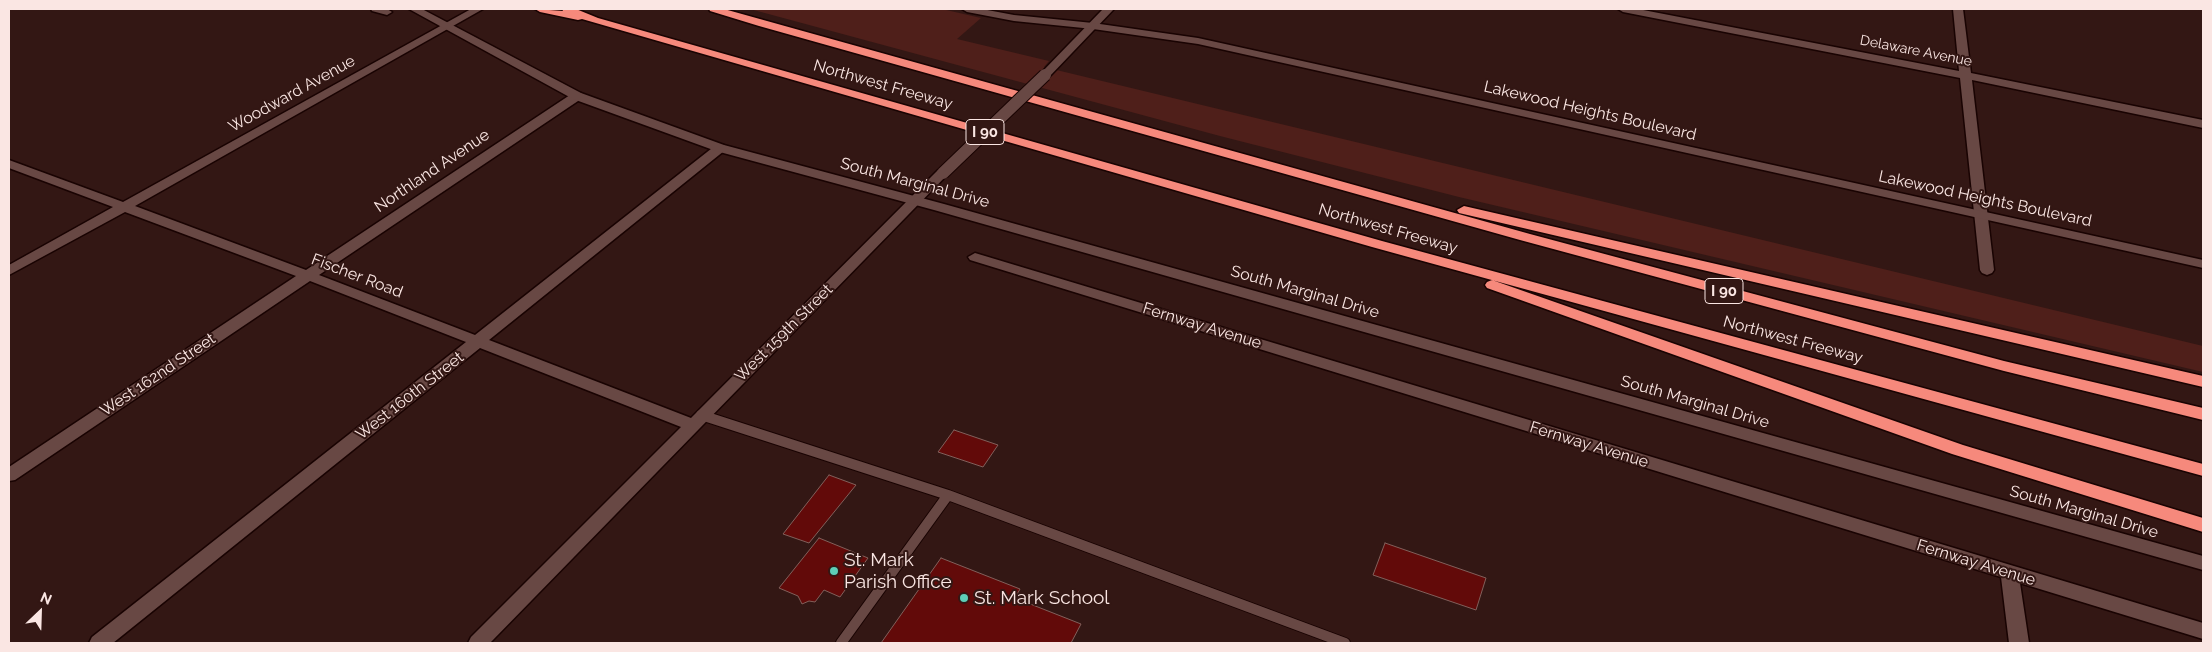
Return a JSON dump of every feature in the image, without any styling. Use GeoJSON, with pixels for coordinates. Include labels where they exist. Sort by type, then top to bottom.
{"type":"FeatureCollection","features":[{"type":"Feature","properties":{"kind":"highway"},"geometry":{"type":"LineString","coordinates":[[540,9],[594,20]]}},
{"type":"Feature","properties":{"kind":"highway","name":"Northwest Freeway"},"geometry":{"type":"LineString","coordinates":[[567,9],[594,20],[1377,244],[2203,470]]}},
{"type":"Feature","properties":{"kind":"highway","name":"Northwest Freeway"},"geometry":{"type":"LineString","coordinates":[[714,9],[1534,239],[2004,366],[2203,414]]}},
{"type":"Feature","properties":{"kind":"highway"},"geometry":{"type":"LineString","coordinates":[[720,9],[763,24]]}},
{"type":"Feature","properties":{"kind":"highway"},"geometry":{"type":"LineString","coordinates":[[1247,159],[2203,382]]}},
{"type":"Feature","properties":{"kind":"highway"},"geometry":{"type":"LineString","coordinates":[[1377,244],[1958,450],[2203,525]]}},
{"type":"Feature","properties":{"kind":"street","name":"South Marginal Drive"},"geometry":{"type":"LineString","coordinates":[[414,9],[577,96],[720,148],[916,200],[2203,563]]}},
{"type":"Feature","properties":{"kind":"street","name":"Woodward Avenue"},"geometry":{"type":"LineString","coordinates":[[9,271],[477,9]]}},
{"type":"Feature","properties":{"kind":"street","name":"Lakewood Heights Boulevard"},"geometry":{"type":"LineString","coordinates":[[967,9],[1014,18],[1093,26],[1198,41],[2203,264]]}},
{"type":"Feature","properties":{"kind":"street","name":"West 159th Street"},"geometry":{"type":"LineString","coordinates":[[487,641],[697,420],[1109,9]]}},
{"type":"Feature","properties":{"kind":"street","name":"Delaware Avenue"},"geometry":{"type":"LineString","coordinates":[[1623,9],[1639,10],[2203,124]]}},
{"type":"Feature","properties":{"kind":"street"},"geometry":{"type":"LineString","coordinates":[[1958,9],[1987,270]]}},
{"type":"Feature","properties":{"kind":"street","name":"Northland Avenue"},"geometry":{"type":"LineString","coordinates":[[306,276],[577,96]]}},
{"type":"Feature","properties":{"kind":"street","name":"West 160th Street"},"geometry":{"type":"LineString","coordinates":[[99,643],[720,148]]}},
{"type":"Feature","properties":{"kind":"street","name":"Fischer Road"},"geometry":{"type":"LineString","coordinates":[[9,164],[479,342],[697,420]]}},
{"type":"Feature","properties":{"kind":"street","name":"Fernway Avenue"},"geometry":{"type":"LineString","coordinates":[[975,257],[2010,574],[2203,631]]}},
{"type":"Feature","properties":{"kind":"street","name":"West 162nd Street"},"geometry":{"type":"LineString","coordinates":[[9,474],[306,276]]}},
{"type":"Feature","properties":{"kind":"street"},"geometry":{"type":"LineString","coordinates":[[2010,574],[2019,643]]}},
{"type":"Feature","properties":{"kind":"lane"},"geometry":{"type":"LineString","coordinates":[[697,420],[948,495],[1345,643]]}},
{"type":"Feature","properties":{"kind":"lane"},"geometry":{"type":"LineString","coordinates":[[841,643],[948,495]]}},
{"type":"Feature","properties":{"kind":"shaded area"},"geometry":{"type":"Polygon","coordinates":[[[750,9],[942,9],[981,18],[957,39],[1049,61],[1044,67],[2203,346],[2203,372],[1459,197],[1220,136],[750,9]]]}},
{"type":"Feature","properties":{"kind":"building"},"geometry":{"type":"Polygon","coordinates":[[[954,430],[998,445],[983,467],[938,452],[954,430]]]}},
{"type":"Feature","properties":{"kind":"building"},"geometry":{"type":"Polygon","coordinates":[[[829,475],[856,485],[809,543],[783,534],[829,475]]]}},
{"type":"Feature","properties":{"kind":"building","name":"St. Mark Parish Office"},"geometry":{"type":"Polygon","coordinates":[[[819,538],[868,558],[840,597],[824,590],[815,602],[809,601],[802,604],[798,596],[779,588],[819,538]]]}},
{"type":"Feature","properties":{"kind":"building"},"geometry":{"type":"Polygon","coordinates":[[[1385,543],[1486,578],[1476,610],[1373,575],[1385,543]]]}},
{"type":"Feature","properties":{"kind":"building","name":"St. Mark School"},"geometry":{"type":"Polygon","coordinates":[[[941,558],[1020,589],[1015,598],[1081,624],[1071,643],[881,643],[941,558]]]}},
{"type":"Feature","properties":{"kind":"place","name":"St. Mark Parish Office"},"geometry":{"type":"Point","coordinates":[834,571]}},
{"type":"Feature","properties":{"kind":"place","name":"St. Mark School"},"geometry":{"type":"Point","coordinates":[964,598]}}]}
